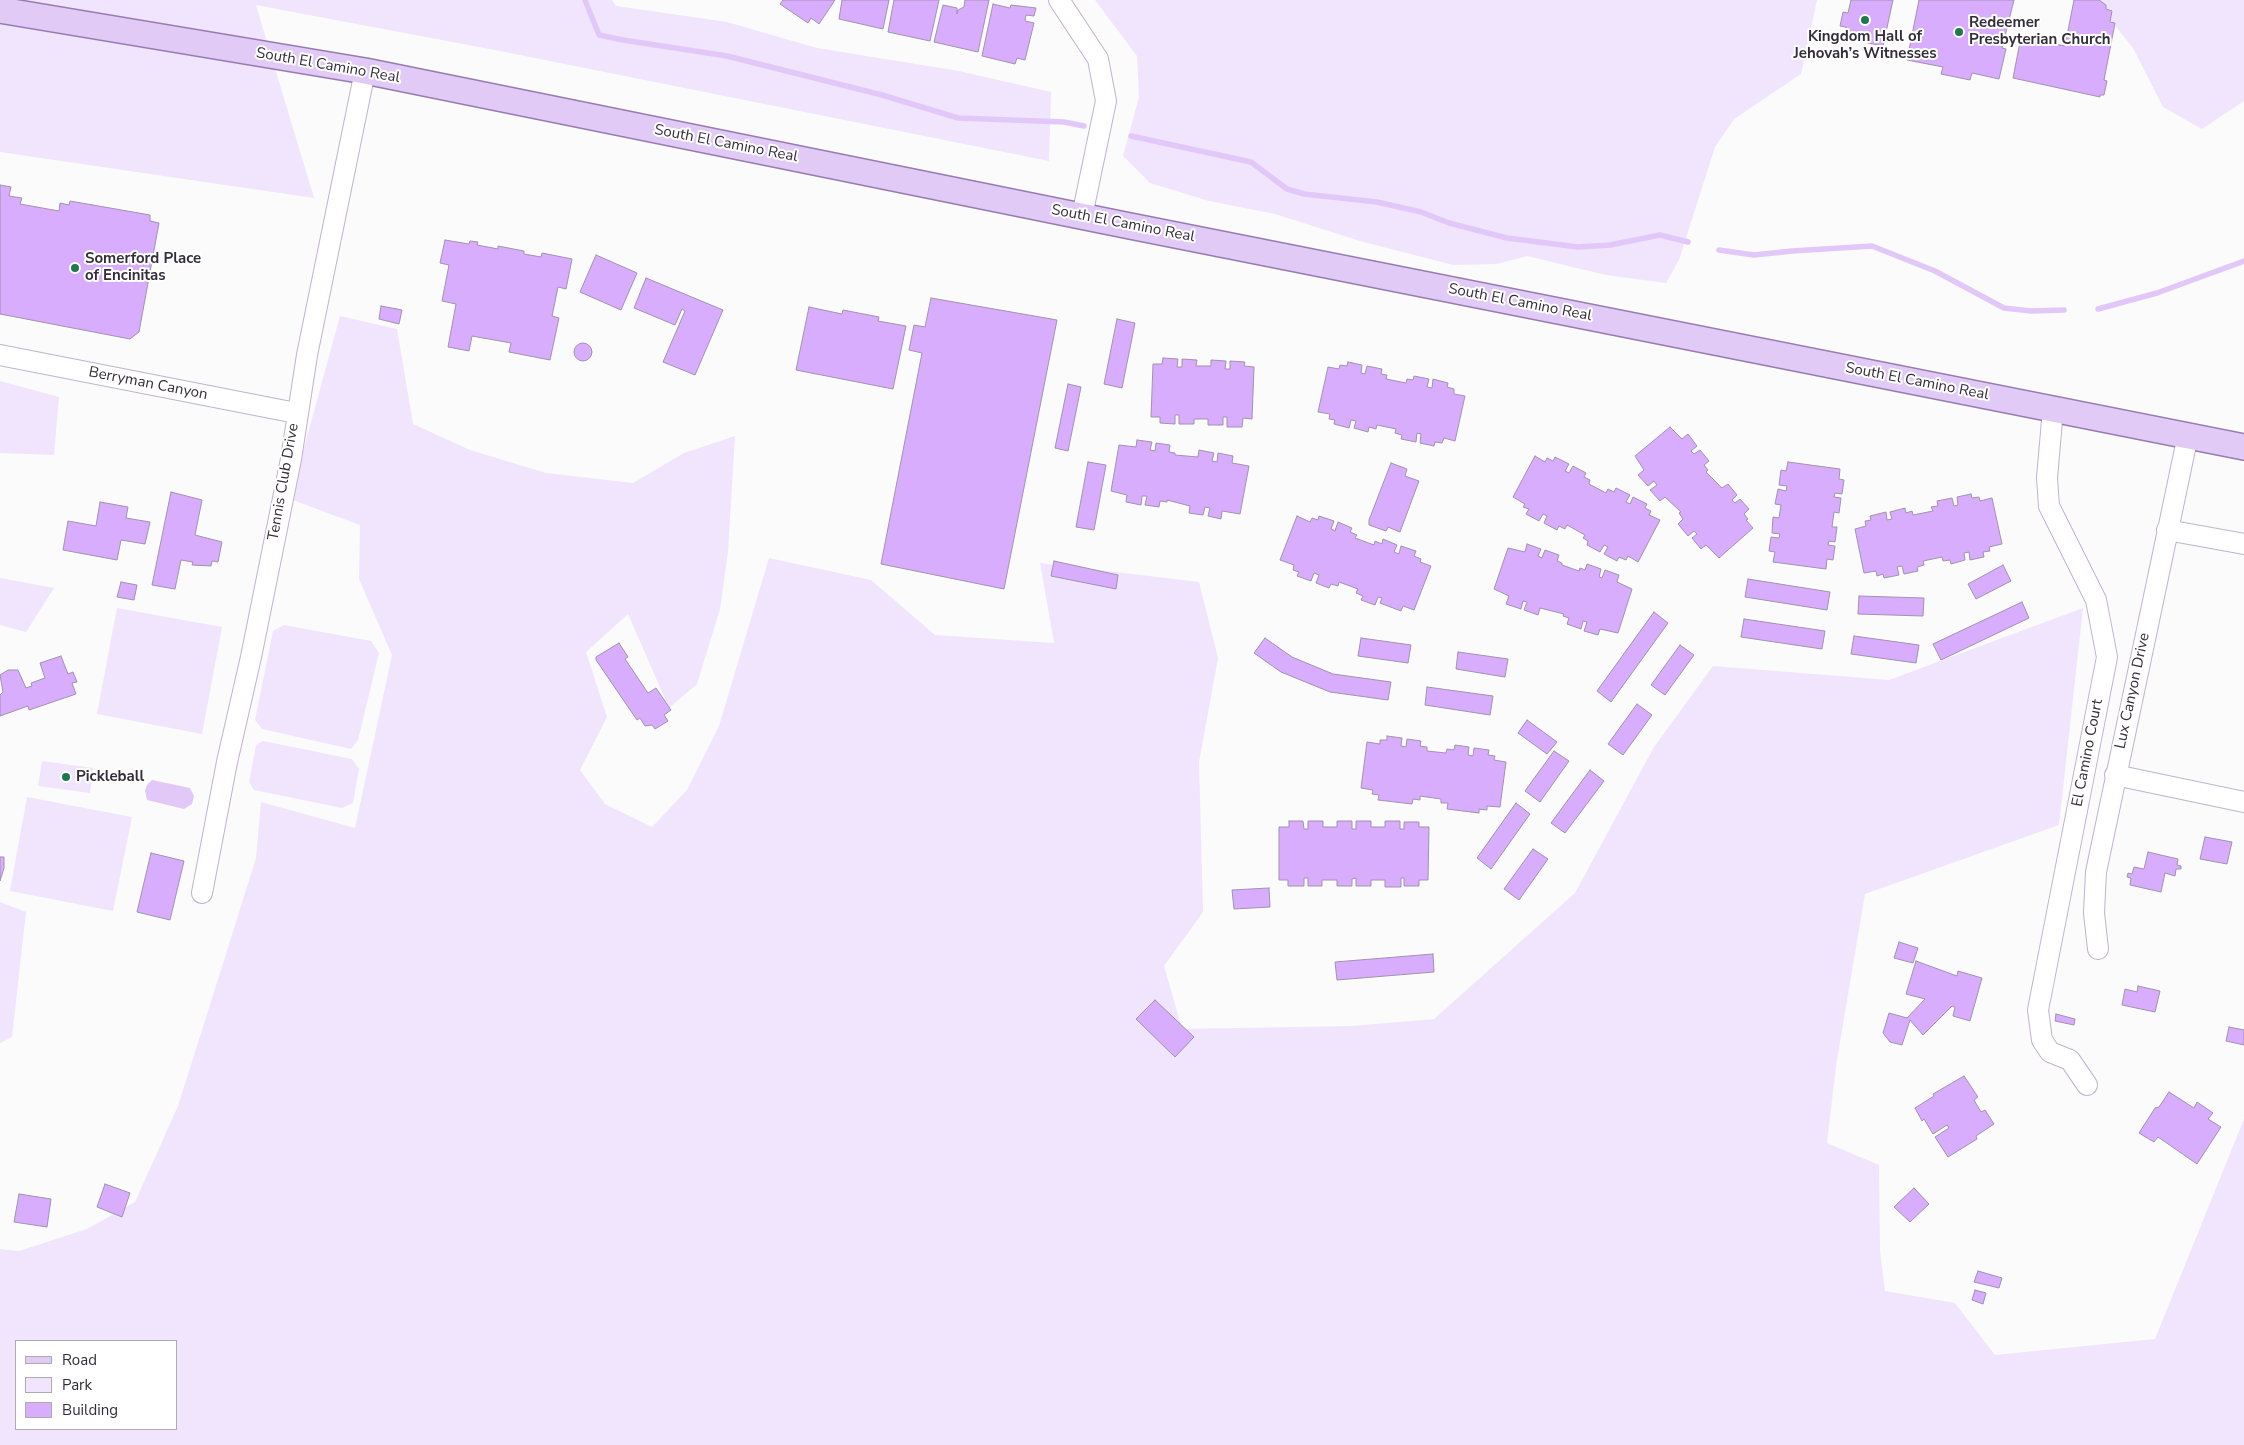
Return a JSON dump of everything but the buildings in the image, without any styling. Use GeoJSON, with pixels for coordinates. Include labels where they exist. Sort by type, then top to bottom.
{"type":"FeatureCollection","features":[{"type":"Feature","properties":{"kind":"main road","name":"South El Camino Real"},"geometry":{"type":"LineString","coordinates":[[0,10],[365,71],[2244,447]]}},
{"type":"Feature","properties":{"kind":"street"},"geometry":{"type":"LineString","coordinates":[[1059,0],[1098,58],[1106,101],[1082,216]]}},
{"type":"Feature","properties":{"kind":"street","name":"Tennis Club Drive"},"geometry":{"type":"LineString","coordinates":[[202,894],[227,762],[251,657],[291,459],[296,413],[365,71]]}},
{"type":"Feature","properties":{"kind":"street","name":"Berryman Canyon"},"geometry":{"type":"LineString","coordinates":[[0,355],[296,413]]}},
{"type":"Feature","properties":{"kind":"street","name":"El Camino Court"},"geometry":{"type":"LineString","coordinates":[[2053,409],[2047,478],[2049,506],[2096,600],[2107,657],[2038,1010],[2042,1040],[2050,1052],[2070,1060],[2087,1085]]}},
{"type":"Feature","properties":{"kind":"street","name":"Lux Canyon Drive"},"geometry":{"type":"LineString","coordinates":[[2098,949],[2094,913],[2096,872],[2188,436]]}},
{"type":"Feature","properties":{"kind":"street"},"geometry":{"type":"LineString","coordinates":[[2167,530],[2244,544]]}},
{"type":"Feature","properties":{"kind":"street"},"geometry":{"type":"LineString","coordinates":[[2115,776],[2244,802]]}},
{"type":"Feature","properties":{"kind":"green space"},"geometry":{"type":"Polygon","coordinates":[[[0,0],[612,0],[616,6],[727,22],[817,48],[959,71],[1051,92],[1049,161],[495,50],[256,5],[314,198],[0,152],[0,0]]]}},
{"type":"Feature","properties":{"kind":"green space"},"geometry":{"type":"Polygon","coordinates":[[[1095,0],[1817,0],[1801,74],[1734,119],[1715,147],[1679,260],[1666,283],[1606,275],[1527,256],[1497,264],[1453,265],[1360,241],[1275,214],[1209,201],[1150,183],[1123,156],[1139,97],[1137,56],[1095,0]]]}},
{"type":"Feature","properties":{"kind":"green space"},"geometry":{"type":"Polygon","coordinates":[[[2095,0],[2244,0],[2244,101],[2202,129],[2163,107],[2133,48],[2095,0]]]}},
{"type":"Feature","properties":{"kind":"green space"},"geometry":{"type":"Polygon","coordinates":[[[340,316],[397,329],[413,424],[470,450],[546,473],[633,483],[684,453],[735,436],[728,552],[720,609],[697,684],[669,708],[628,614],[586,652],[607,717],[580,770],[605,804],[652,827],[687,790],[719,726],[769,558],[871,580],[935,635],[1054,643],[1040,563],[1199,582],[1218,658],[1199,762],[1203,912],[1164,966],[1182,1029],[1352,1026],[1434,1019],[1575,893],[1654,747],[1713,666],[1889,680],[2083,608],[2059,825],[1865,894],[1836,1066],[1827,1143],[1879,1165],[1880,1250],[1885,1291],[1955,1303],[1995,1355],[2155,1339],[2244,1119],[2244,1445],[0,1445],[0,1249],[19,1251],[87,1229],[135,1202],[178,1106],[221,970],[256,858],[261,802],[355,828],[392,655],[359,579],[360,525],[290,499],[340,316]]]}},
{"type":"Feature","properties":{"kind":"green space"},"geometry":{"type":"Polygon","coordinates":[[[0,381],[59,397],[54,455],[0,453],[0,381]]]}},
{"type":"Feature","properties":{"kind":"green space"},"geometry":{"type":"Polygon","coordinates":[[[0,578],[54,588],[26,632],[0,625],[0,578]]]}},
{"type":"Feature","properties":{"kind":"green space"},"geometry":{"type":"Polygon","coordinates":[[[117,608],[222,627],[202,734],[97,714],[117,608]]]}},
{"type":"Feature","properties":{"kind":"green space"},"geometry":{"type":"Polygon","coordinates":[[[284,625],[371,641],[379,653],[358,740],[351,749],[262,729],[255,720],[273,631],[284,625]]]}},
{"type":"Feature","properties":{"kind":"green space"},"geometry":{"type":"Polygon","coordinates":[[[263,741],[352,759],[359,769],[353,803],[342,808],[254,790],[249,782],[256,745],[263,741]]]}},
{"type":"Feature","properties":{"kind":"green space","name":"Pickleball"},"geometry":{"type":"Polygon","coordinates":[[[42,761],[93,768],[90,793],[38,786],[42,761]]]}},
{"type":"Feature","properties":{"kind":"green space"},"geometry":{"type":"Polygon","coordinates":[[[27,797],[132,817],[113,911],[10,891],[27,797]]]}},
{"type":"Feature","properties":{"kind":"green space"},"geometry":{"type":"Polygon","coordinates":[[[0,902],[26,912],[12,1037],[0,1043],[0,902]]]}},
{"type":"Feature","properties":{"kind":"shaded area"},"geometry":{"type":"Polygon","coordinates":[[[152,780],[190,788],[194,796],[192,804],[184,809],[147,800],[145,791],[147,785],[152,780]]]}},
{"type":"Feature","properties":{"kind":"waterway"},"geometry":{"type":"LineString","coordinates":[[585,0],[599,35],[727,56],[882,95],[958,118],[1064,122],[1084,126]]}},
{"type":"Feature","properties":{"kind":"waterway"},"geometry":{"type":"LineString","coordinates":[[1131,136],[1251,162],[1287,189],[1304,194],[1377,202],[1421,212],[1449,223],[1507,238],[1578,247],[1610,245],[1660,235],[1688,242]]}},
{"type":"Feature","properties":{"kind":"waterway"},"geometry":{"type":"LineString","coordinates":[[1719,250],[1754,255],[1872,246],[1935,271],[2004,308],[2031,311],[2064,310]]}},
{"type":"Feature","properties":{"kind":"waterway"},"geometry":{"type":"LineString","coordinates":[[2098,309],[2157,293],[2244,261]]}},
{"type":"Feature","properties":{"kind":"place","name":"Kingdom Hall of Jehovah’s Witnesses"},"geometry":{"type":"Point","coordinates":[1865,20]}},
{"type":"Feature","properties":{"kind":"place","name":"Redeemer Presbyterian Church"},"geometry":{"type":"Point","coordinates":[1959,32]}},
{"type":"Feature","properties":{"kind":"place","name":"Somerford Place of Encinitas"},"geometry":{"type":"Point","coordinates":[75,268]}},
{"type":"Feature","properties":{"kind":"place","name":"Pickleball"},"geometry":{"type":"Point","coordinates":[66,777]}}]}
